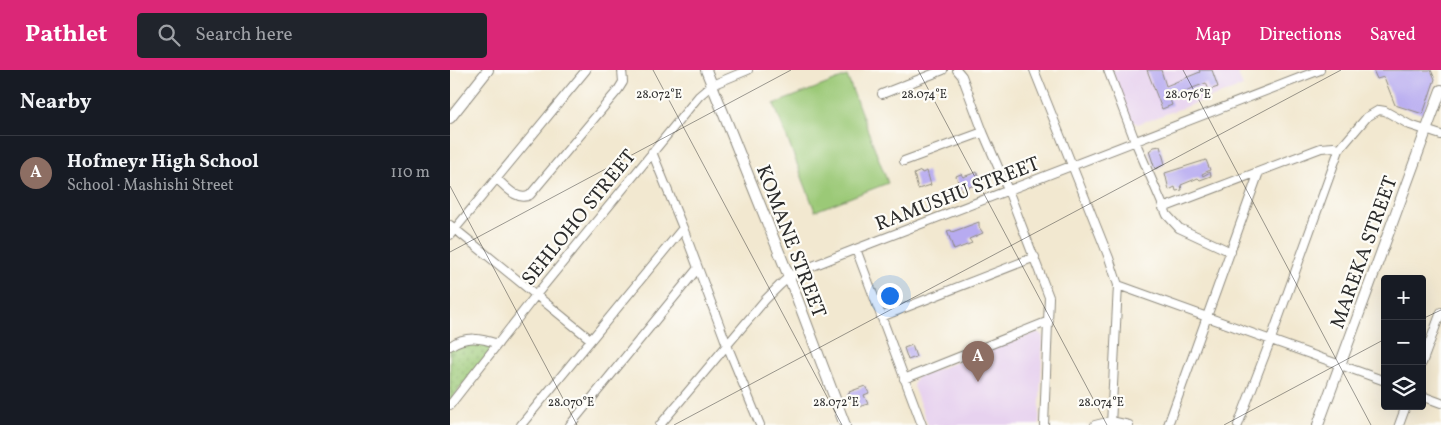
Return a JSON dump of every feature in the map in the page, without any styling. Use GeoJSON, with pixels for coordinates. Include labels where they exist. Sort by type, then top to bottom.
{"type":"FeatureCollection","features":[{"type":"Feature","properties":{"kind":"street"},"geometry":{"type":"LineString","coordinates":[[450,118],[488,70]]}},
{"type":"Feature","properties":{"kind":"street"},"geometry":{"type":"LineString","coordinates":[[586,70],[497,179],[452,230],[590,339]]}},
{"type":"Feature","properties":{"kind":"street"},"geometry":{"type":"LineString","coordinates":[[497,179],[518,196],[526,197],[530,195],[618,90],[623,82],[622,70]]}},
{"type":"Feature","properties":{"kind":"street","name":"KOMANE STREET"},"geometry":{"type":"LineString","coordinates":[[706,70],[789,277],[845,425]]}},
{"type":"Feature","properties":{"kind":"street","name":"SEHLOHO STREET"},"geometry":{"type":"LineString","coordinates":[[450,405],[536,295],[698,96],[712,85],[748,70]]}},
{"type":"Feature","properties":{"kind":"street"},"geometry":{"type":"LineString","coordinates":[[882,94],[943,70]]}},
{"type":"Feature","properties":{"kind":"street"},"geometry":{"type":"LineString","coordinates":[[957,70],[962,76],[1035,257],[1049,297],[1044,425]]}},
{"type":"Feature","properties":{"kind":"street"},"geometry":{"type":"LineString","coordinates":[[1034,70],[1118,284],[1111,423]]}},
{"type":"Feature","properties":{"kind":"street"},"geometry":{"type":"LineString","coordinates":[[1108,70],[1163,208],[1172,223],[1231,252]]}},
{"type":"Feature","properties":{"kind":"street","name":"RAMUSHU STREET"},"geometry":{"type":"LineString","coordinates":[[660,425],[765,300],[789,277],[856,249],[1320,70]]}},
{"type":"Feature","properties":{"kind":"street","name":"MAREKA STREET"},"geometry":{"type":"LineString","coordinates":[[1318,425],[1441,90]]}},
{"type":"Feature","properties":{"kind":"street"},"geometry":{"type":"LineString","coordinates":[[1238,425],[1339,150],[1367,117],[1379,110],[1385,111],[1410,125],[1441,135]]}},
{"type":"Feature","properties":{"kind":"street"},"geometry":{"type":"LineString","coordinates":[[904,161],[983,132]]}},
{"type":"Feature","properties":{"kind":"street"},"geometry":{"type":"LineString","coordinates":[[1163,208],[1320,148],[1334,147],[1339,150]]}},
{"type":"Feature","properties":{"kind":"street"},"geometry":{"type":"LineString","coordinates":[[652,152],[759,424]]}},
{"type":"Feature","properties":{"kind":"street"},"geometry":{"type":"LineString","coordinates":[[1168,425],[1259,172]]}},
{"type":"Feature","properties":{"kind":"street"},"geometry":{"type":"LineString","coordinates":[[521,425],[683,228]]}},
{"type":"Feature","properties":{"kind":"street"},"geometry":{"type":"LineString","coordinates":[[856,249],[922,425]]}},
{"type":"Feature","properties":{"kind":"street"},"geometry":{"type":"LineString","coordinates":[[881,317],[1035,257]]}},
{"type":"Feature","properties":{"kind":"street"},"geometry":{"type":"LineString","coordinates":[[570,425],[698,268]]}},
{"type":"Feature","properties":{"kind":"street"},"geometry":{"type":"LineString","coordinates":[[1118,284],[1381,380]]}},
{"type":"Feature","properties":{"kind":"street"},"geometry":{"type":"LineString","coordinates":[[1426,352],[1441,312]]}},
{"type":"Feature","properties":{"kind":"street"},"geometry":{"type":"LineString","coordinates":[[904,379],[1049,322]]}},
{"type":"Feature","properties":{"kind":"street"},"geometry":{"type":"LineString","coordinates":[[450,346],[464,338],[475,338],[498,344]]}},
{"type":"Feature","properties":{"kind":"street"},"geometry":{"type":"LineString","coordinates":[[1426,397],[1441,403]]}},
{"type":"Feature","properties":{"kind":"street"},"geometry":{"type":"LineString","coordinates":[[1399,425],[1405,410]]}},
{"type":"Feature","properties":{"kind":"street"},"geometry":{"type":"LineString","coordinates":[[1095,425],[1111,423],[1129,425]]}},
{"type":"Feature","properties":{"kind":"shaded area"},"geometry":{"type":"Polygon","coordinates":[[[1111,70],[1236,70],[1243,86],[1138,124],[1131,121],[1111,70]]]}},
{"type":"Feature","properties":{"kind":"shaded area"},"geometry":{"type":"Polygon","coordinates":[[[1038,332],[1043,335],[1039,425],[928,425],[913,386],[916,377],[1038,332]]]}},
{"type":"Feature","properties":{"kind":"green space"},"geometry":{"type":"Polygon","coordinates":[[[847,76],[888,183],[815,211],[774,104],[847,76]]]}},
{"type":"Feature","properties":{"kind":"green space"},"geometry":{"type":"Polygon","coordinates":[[[464,341],[488,343],[491,346],[491,350],[450,401],[450,348],[464,341]]]}},
{"type":"Feature","properties":{"kind":"building"},"geometry":{"type":"Polygon","coordinates":[[[1147,70],[1161,70],[1166,86],[1200,72],[1199,70],[1212,70],[1218,87],[1209,90],[1206,83],[1169,97],[1172,105],[1162,109],[1147,70]]]}},
{"type":"Feature","properties":{"kind":"building"},"geometry":{"type":"Polygon","coordinates":[[[1373,70],[1431,70],[1435,79],[1423,114],[1395,105],[1384,77],[1377,79],[1373,70]]]}},
{"type":"Feature","properties":{"kind":"building"},"geometry":{"type":"Polygon","coordinates":[[[1160,146],[1165,164],[1155,169],[1149,151],[1154,147],[1160,146]]]}},
{"type":"Feature","properties":{"kind":"building"},"geometry":{"type":"Polygon","coordinates":[[[1206,160],[1210,170],[1202,174],[1203,176],[1210,172],[1211,176],[1200,180],[1198,178],[1181,185],[1182,190],[1176,191],[1175,187],[1169,190],[1165,173],[1206,160]]]}},
{"type":"Feature","properties":{"kind":"building"},"geometry":{"type":"Polygon","coordinates":[[[921,171],[922,173],[927,171],[931,185],[918,189],[914,174],[921,171]]]}},
{"type":"Feature","properties":{"kind":"building"},"geometry":{"type":"Polygon","coordinates":[[[977,172],[980,183],[961,190],[956,176],[961,174],[963,177],[977,172]]]}},
{"type":"Feature","properties":{"kind":"building"},"geometry":{"type":"Polygon","coordinates":[[[979,222],[979,227],[983,233],[969,239],[972,243],[954,250],[947,231],[951,230],[952,232],[979,222]]]}},
{"type":"Feature","properties":{"kind":"building"},"geometry":{"type":"Polygon","coordinates":[[[912,345],[916,357],[908,360],[904,348],[912,345]]]}},
{"type":"Feature","properties":{"kind":"building"},"geometry":{"type":"Polygon","coordinates":[[[865,386],[869,393],[864,395],[868,404],[858,407],[855,399],[851,401],[848,394],[865,386]]]}},
{"type":"Feature","properties":{"kind":"place","name":"Hofmeyr High School"},"geometry":{"type":"Point","coordinates":[978,382]}}]}
